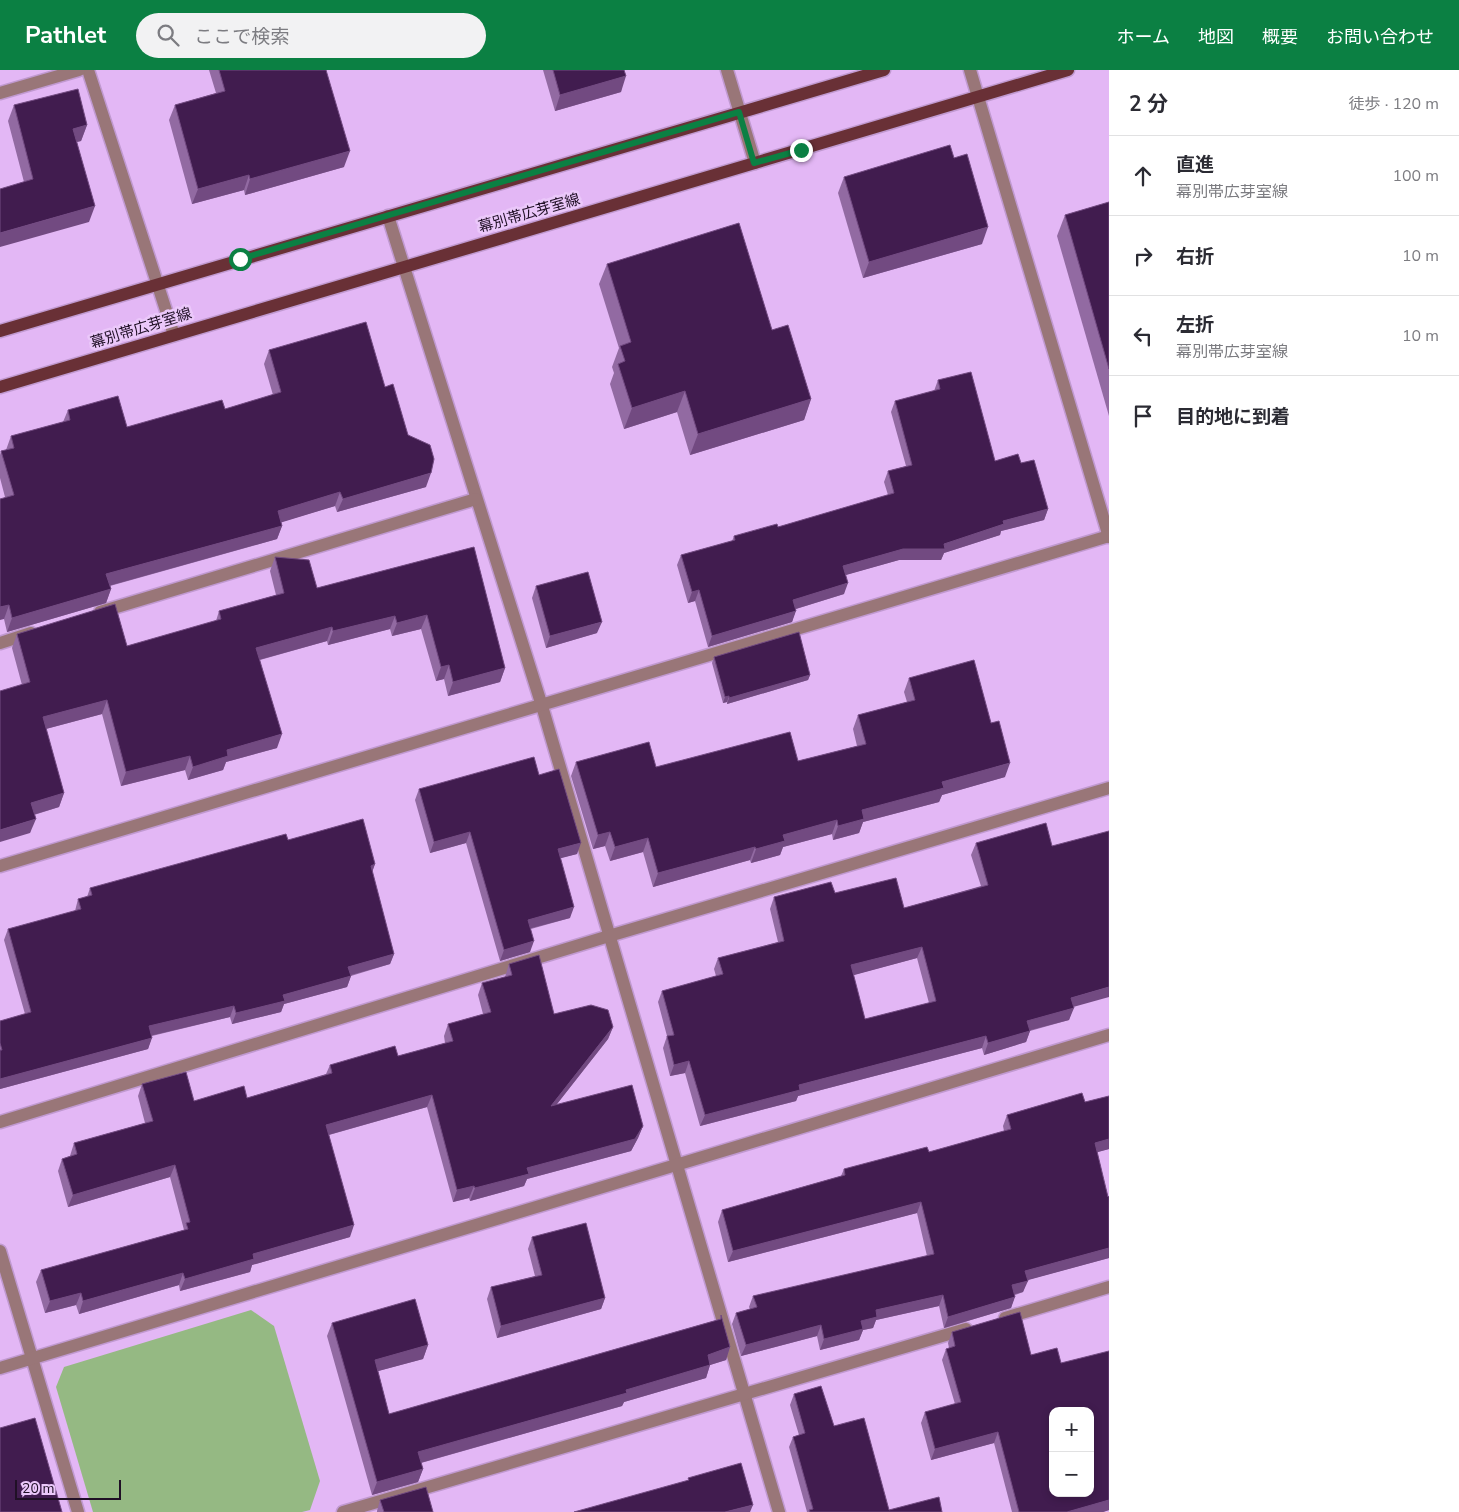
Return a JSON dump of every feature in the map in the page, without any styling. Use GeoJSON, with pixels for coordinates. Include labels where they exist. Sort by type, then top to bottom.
{"type":"FeatureCollection","features":[{"type":"Feature","properties":{"kind":"main road"},"geometry":{"type":"LineString","coordinates":[[0,331],[884,70]]}},
{"type":"Feature","properties":{"kind":"main road","name":"幕別帯広芽室線"},"geometry":{"type":"LineString","coordinates":[[0,387],[1068,70]]}},
{"type":"Feature","properties":{"kind":"street"},"geometry":{"type":"LineString","coordinates":[[0,93],[79,70]]}},
{"type":"Feature","properties":{"kind":"street"},"geometry":{"type":"LineString","coordinates":[[88,70],[174,335]]}},
{"type":"Feature","properties":{"kind":"street"},"geometry":{"type":"LineString","coordinates":[[727,70],[754,163]]}},
{"type":"Feature","properties":{"kind":"street"},"geometry":{"type":"LineString","coordinates":[[0,866],[1109,537],[970,70]]}},
{"type":"Feature","properties":{"kind":"street"},"geometry":{"type":"LineString","coordinates":[[388,216],[542,706],[744,1396],[780,1512]]}},
{"type":"Feature","properties":{"kind":"street"},"geometry":{"type":"LineString","coordinates":[[86,617],[476,499]]}},
{"type":"Feature","properties":{"kind":"street"},"geometry":{"type":"LineString","coordinates":[[0,643],[48,628]]}},
{"type":"Feature","properties":{"kind":"street"},"geometry":{"type":"LineString","coordinates":[[0,1122],[609,936],[1109,788]]}},
{"type":"Feature","properties":{"kind":"street"},"geometry":{"type":"LineString","coordinates":[[0,1368],[1109,1035]]}},
{"type":"Feature","properties":{"kind":"street"},"geometry":{"type":"LineString","coordinates":[[0,1251],[78,1512]]}},
{"type":"Feature","properties":{"kind":"street"},"geometry":{"type":"LineString","coordinates":[[997,1320],[1109,1287]]}},
{"type":"Feature","properties":{"kind":"street"},"geometry":{"type":"LineString","coordinates":[[342,1512],[744,1396],[978,1326]]}},
{"type":"Feature","properties":{"kind":"green space"},"geometry":{"type":"Polygon","coordinates":[[[251,1310],[274,1326],[320,1481],[310,1510],[302,1512],[93,1512],[56,1387],[64,1367],[251,1310]]]}},
{"type":"Feature","properties":{"kind":"building"},"geometry":{"type":"Polygon","coordinates":[[[219,70],[326,70],[350,151],[250,179],[249,175],[198,189],[175,105],[225,91],[219,70]]]}},
{"type":"Feature","properties":{"kind":"building"},"geometry":{"type":"Polygon","coordinates":[[[553,70],[624,70],[626,76],[560,95],[553,70]]]}},
{"type":"Feature","properties":{"kind":"building"},"geometry":{"type":"Polygon","coordinates":[[[78,89],[87,125],[73,129],[95,206],[0,233],[0,189],[33,179],[14,105],[78,89]]]}},
{"type":"Feature","properties":{"kind":"building"},"geometry":{"type":"Polygon","coordinates":[[[950,145],[954,158],[967,154],[988,227],[869,262],[844,177],[950,145]]]}},
{"type":"Feature","properties":{"kind":"building"},"geometry":{"type":"Polygon","coordinates":[[[1109,202],[1109,369],[1065,215],[1109,202]]]}},
{"type":"Feature","properties":{"kind":"building"},"geometry":{"type":"Polygon","coordinates":[[[739,223],[772,330],[788,325],[811,399],[698,434],[685,391],[632,408],[618,364],[625,361],[620,346],[631,342],[607,264],[739,223]]]}},
{"type":"Feature","properties":{"kind":"building"},"geometry":{"type":"Polygon","coordinates":[[[366,322],[385,387],[393,384],[408,435],[430,445],[434,459],[431,473],[343,499],[340,492],[278,511],[282,526],[106,574],[111,589],[12,618],[9,605],[0,607],[0,499],[14,495],[1,451],[14,448],[11,436],[70,420],[68,410],[118,396],[127,427],[222,400],[225,409],[281,392],[269,350],[366,322]]]}},
{"type":"Feature","properties":{"kind":"building"},"geometry":{"type":"Polygon","coordinates":[[[971,372],[995,461],[1018,454],[1021,463],[1034,460],[1048,509],[1003,521],[1004,524],[944,544],[945,549],[903,549],[843,566],[848,583],[793,600],[796,611],[712,636],[699,590],[692,592],[681,555],[735,540],[734,536],[777,524],[778,527],[894,493],[888,471],[912,465],[895,401],[940,389],[938,380],[971,372]]]}},
{"type":"Feature","properties":{"kind":"building"},"geometry":{"type":"Polygon","coordinates":[[[474,547],[505,668],[453,682],[449,665],[441,667],[427,615],[397,623],[395,616],[333,631],[332,627],[256,648],[282,734],[227,750],[228,756],[193,767],[190,756],[126,772],[107,700],[43,717],[64,793],[31,803],[36,819],[0,830],[0,691],[30,682],[17,634],[115,604],[127,646],[221,619],[219,611],[284,593],[275,557],[309,560],[317,588],[474,547]]]}},
{"type":"Feature","properties":{"kind":"building"},"geometry":{"type":"Polygon","coordinates":[[[588,572],[602,622],[550,636],[536,586],[588,572]]]}},
{"type":"Feature","properties":{"kind":"building"},"geometry":{"type":"Polygon","coordinates":[[[799,632],[810,675],[729,698],[729,696],[725,697],[714,657],[799,632]]]}},
{"type":"Feature","properties":{"kind":"building"},"geometry":{"type":"Polygon","coordinates":[[[974,660],[991,723],[999,721],[1010,763],[942,782],[944,788],[862,810],[864,819],[838,826],[837,820],[783,835],[785,841],[756,849],[755,847],[658,873],[648,838],[615,847],[610,832],[598,835],[576,762],[649,742],[656,767],[790,732],[798,761],[866,744],[858,715],[915,700],[909,678],[974,660]]]}},
{"type":"Feature","properties":{"kind":"building"},"geometry":{"type":"Polygon","coordinates":[[[534,757],[539,775],[559,769],[581,843],[558,849],[574,907],[528,920],[534,941],[504,950],[470,832],[434,842],[419,789],[534,757]]]}},
{"type":"Feature","properties":{"kind":"building"},"geometry":{"type":"Polygon","coordinates":[[[363,819],[375,864],[371,866],[394,954],[348,967],[351,976],[283,995],[285,1001],[236,1013],[234,1006],[149,1026],[152,1038],[0,1079],[0,1050],[2,1050],[0,1043],[0,1021],[31,1012],[8,929],[81,909],[78,899],[92,895],[90,888],[286,834],[288,840],[363,819]]]}},
{"type":"Feature","properties":{"kind":"building"},"geometry":{"type":"Polygon","coordinates":[[[1046,823],[1052,846],[1109,831],[1109,987],[1071,998],[1074,1008],[1027,1021],[1030,1031],[988,1043],[986,1036],[799,1085],[800,1090],[705,1115],[689,1061],[674,1065],[667,1036],[674,1035],[662,991],[723,974],[718,958],[784,941],[774,897],[831,882],[835,893],[896,878],[904,908],[988,885],[976,843],[1046,823]],[[922,947],[851,965],[865,1019],[936,1001],[922,947]]]}},
{"type":"Feature","properties":{"kind":"building"},"geometry":{"type":"Polygon","coordinates":[[[539,955],[554,1014],[591,1005],[608,1010],[613,1027],[551,1106],[632,1085],[643,1126],[635,1139],[527,1168],[529,1174],[475,1188],[474,1186],[457,1190],[432,1095],[326,1125],[354,1225],[253,1254],[254,1259],[185,1279],[183,1273],[83,1301],[81,1293],[50,1301],[41,1270],[188,1229],[186,1223],[190,1222],[175,1165],[73,1195],[62,1159],[77,1154],[74,1143],[153,1121],[142,1084],[186,1072],[194,1101],[244,1086],[247,1098],[332,1073],[330,1065],[395,1046],[398,1056],[453,1041],[448,1024],[491,1012],[482,983],[512,975],[509,964],[539,955]]]}},
{"type":"Feature","properties":{"kind":"building"},"geometry":{"type":"Polygon","coordinates":[[[1082,1093],[1085,1102],[1109,1096],[1109,1139],[1095,1143],[1109,1196],[1109,1248],[1025,1271],[1028,1281],[1012,1285],[1015,1297],[948,1317],[943,1295],[876,1310],[877,1317],[861,1321],[863,1329],[824,1339],[821,1325],[746,1345],[736,1313],[757,1307],[753,1296],[934,1254],[921,1202],[733,1251],[722,1210],[845,1175],[844,1169],[927,1147],[929,1152],[1011,1129],[1007,1115],[1082,1093]]]}},
{"type":"Feature","properties":{"kind":"building"},"geometry":{"type":"Polygon","coordinates":[[[586,1223],[605,1298],[501,1326],[491,1287],[542,1275],[532,1237],[586,1223]]]}},
{"type":"Feature","properties":{"kind":"building"},"geometry":{"type":"Polygon","coordinates":[[[415,1299],[428,1345],[375,1360],[389,1414],[721,1319],[721,1315],[730,1347],[708,1355],[710,1365],[626,1390],[627,1393],[418,1452],[423,1469],[377,1482],[332,1323],[415,1299]]]}},
{"type":"Feature","properties":{"kind":"building"},"geometry":{"type":"Polygon","coordinates":[[[1020,1312],[1031,1355],[1057,1348],[1061,1363],[1109,1351],[1109,1500],[1067,1512],[1019,1512],[998,1432],[935,1449],[925,1412],[961,1402],[946,1349],[955,1346],[952,1332],[1020,1312]]]}},
{"type":"Feature","properties":{"kind":"building"},"geometry":{"type":"Polygon","coordinates":[[[821,1386],[834,1426],[864,1418],[889,1510],[939,1497],[942,1512],[810,1512],[809,1510],[813,1509],[793,1437],[805,1433],[794,1394],[821,1386]]]}},
{"type":"Feature","properties":{"kind":"building"},"geometry":{"type":"Polygon","coordinates":[[[35,1418],[62,1512],[0,1512],[0,1428],[35,1418]]]}},
{"type":"Feature","properties":{"kind":"building"},"geometry":{"type":"Polygon","coordinates":[[[741,1463],[753,1505],[725,1512],[574,1512],[689,1480],[688,1478],[741,1463]]]}},
{"type":"Feature","properties":{"kind":"building"},"geometry":{"type":"Polygon","coordinates":[[[426,1487],[433,1512],[384,1512],[380,1500],[426,1487]]]}},
{"type":"Feature","properties":{"kind":"route"},"geometry":{"type":"LineString","coordinates":[[240,259],[739,112],[754,163],[801,150]]}}]}
